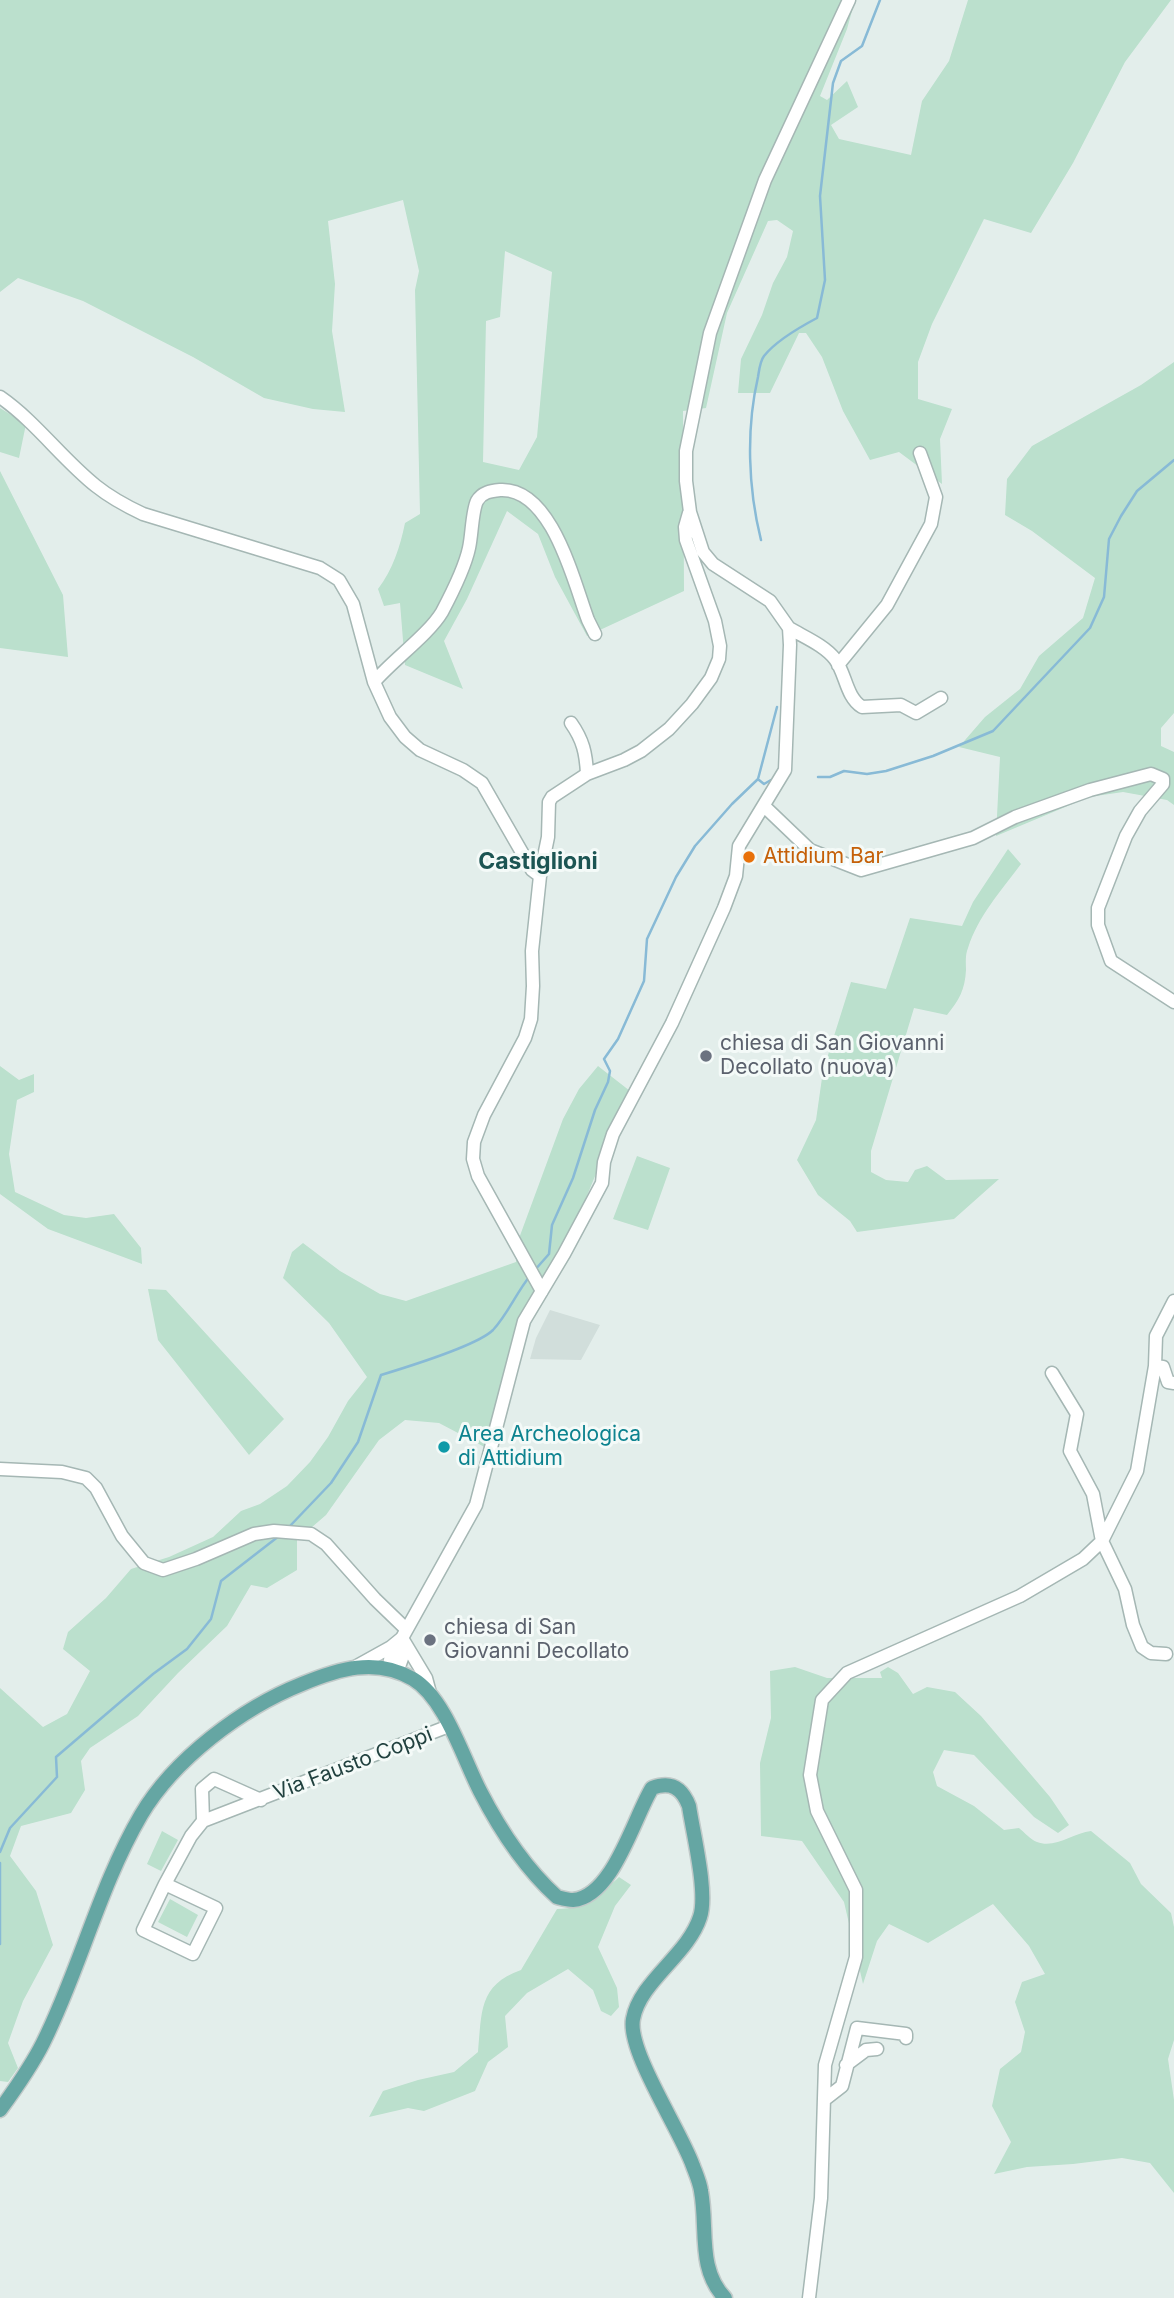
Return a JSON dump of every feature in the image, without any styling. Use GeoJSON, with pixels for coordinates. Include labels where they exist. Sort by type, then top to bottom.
{"type":"FeatureCollection","features":[{"type":"Feature","properties":{"kind":"main road"},"geometry":{"type":"LineString","coordinates":[[0,2110],[25,2076],[44,2042],[117,1861],[141,1814],[168,1779],[205,1744],[246,1712],[319,1676],[355,1667],[393,1670],[413,1679],[430,1693],[506,1839],[556,1898],[573,1900],[586,1895],[601,1883],[625,1846],[652,1788],[663,1784],[673,1785],[684,1793],[689,1806],[702,1894],[701,1916],[692,1933],[642,1998],[633,2019],[634,2043],[692,2162],[701,2191],[708,2270],[716,2288],[725,2298]]}},
{"type":"Feature","properties":{"kind":"street"},"geometry":{"type":"LineString","coordinates":[[849,0],[765,180],[710,332],[686,451],[690,512],[703,552],[713,564],[770,601],[789,628],[828,651],[838,665],[854,700],[862,708],[901,705],[916,713],[941,698]]}},
{"type":"Feature","properties":{"kind":"street"},"geometry":{"type":"LineString","coordinates":[[0,397],[27,417],[94,484],[116,501],[143,514],[320,568],[339,580],[353,604],[374,682],[390,717],[405,737],[420,750],[464,769],[482,783],[532,870],[540,876]]}},
{"type":"Feature","properties":{"kind":"street"},"geometry":{"type":"LineString","coordinates":[[838,665],[887,605],[931,524],[936,497],[920,453]]}},
{"type":"Feature","properties":{"kind":"street"},"geometry":{"type":"LineString","coordinates":[[374,682],[442,612],[468,552],[475,504],[490,491],[506,490],[526,498],[544,514],[554,528],[587,620],[595,634]]}},
{"type":"Feature","properties":{"kind":"street"},"geometry":{"type":"LineString","coordinates":[[540,1288],[478,1177],[473,1159],[474,1142],[484,1115],[525,1038],[531,1019],[532,951],[540,876],[548,837],[548,802],[587,774],[624,760],[669,729],[711,678],[719,659],[720,646],[715,621],[686,540],[685,527],[690,512]]}},
{"type":"Feature","properties":{"kind":"street"},"geometry":{"type":"LineString","coordinates":[[393,1670],[400,1664],[402,1640],[475,1505],[524,1321],[540,1288],[602,1183],[604,1162],[613,1134],[672,1024],[701,961],[736,876],[740,846],[785,770],[789,628]]}},
{"type":"Feature","properties":{"kind":"street"},"geometry":{"type":"LineString","coordinates":[[571,723],[586,751],[587,774]]}},
{"type":"Feature","properties":{"kind":"street"},"geometry":{"type":"LineString","coordinates":[[764,806],[810,850],[861,870],[978,837],[1015,817],[1090,790],[1151,774],[1160,776],[1163,784],[1140,811],[1126,835],[1098,908],[1098,925],[1111,961],[1174,1002]]}},
{"type":"Feature","properties":{"kind":"street"},"geometry":{"type":"LineString","coordinates":[[809,2298],[821,2198],[825,2065],[856,1957],[856,1890],[817,1811],[810,1775],[821,1700],[847,1673],[1020,1596],[1083,1559],[1102,1541],[1138,1471],[1155,1366],[1156,1336],[1174,1301]]}},
{"type":"Feature","properties":{"kind":"street"},"geometry":{"type":"LineString","coordinates":[[1155,1366],[1163,1367],[1168,1382],[1174,1383]]}},
{"type":"Feature","properties":{"kind":"street"},"geometry":{"type":"LineString","coordinates":[[1052,1373],[1077,1414],[1070,1451],[1093,1494],[1102,1541],[1125,1589],[1133,1625],[1142,1647],[1151,1653],[1166,1654]]}},
{"type":"Feature","properties":{"kind":"street"},"geometry":{"type":"LineString","coordinates":[[0,1469],[62,1472],[86,1478],[96,1488],[122,1536],[144,1563],[163,1570],[254,1534],[274,1531],[311,1534],[326,1544],[375,1599],[423,1671],[430,1693]]}},
{"type":"Feature","properties":{"kind":"street"},"geometry":{"type":"LineString","coordinates":[[355,1667],[402,1640]]}},
{"type":"Feature","properties":{"kind":"street","name":"Via Fausto Coppi"},"geometry":{"type":"LineString","coordinates":[[203,1821],[202,1789],[214,1779],[261,1800],[449,1726]]}},
{"type":"Feature","properties":{"kind":"street"},"geometry":{"type":"LineString","coordinates":[[165,1884],[215,1908],[193,1954],[143,1930],[165,1884],[191,1836],[203,1821],[261,1800]]}},
{"type":"Feature","properties":{"kind":"street"},"geometry":{"type":"LineString","coordinates":[[824,2100],[842,2086],[857,2028],[906,2034],[906,2038]]}},
{"type":"Feature","properties":{"kind":"street"},"geometry":{"type":"LineString","coordinates":[[846,2065],[866,2050],[877,2049]]}},
{"type":"Feature","properties":{"kind":"shaded area"},"geometry":{"type":"Polygon","coordinates":[[[550,1310],[600,1325],[581,1360],[530,1359],[536,1338],[550,1310]]]}},
{"type":"Feature","properties":{"kind":"green space"},"geometry":{"type":"Polygon","coordinates":[[[0,0],[855,0],[847,29],[820,96],[827,100],[847,81],[858,107],[831,125],[839,139],[911,155],[922,101],[949,61],[968,0],[1171,0],[1125,62],[1073,163],[1031,233],[984,219],[932,324],[918,362],[918,399],[952,409],[940,439],[942,484],[899,452],[870,460],[843,411],[822,357],[806,333],[799,333],[770,393],[738,393],[741,359],[787,257],[793,231],[777,220],[768,221],[727,313],[706,408],[683,411],[684,591],[587,636],[555,577],[538,534],[507,511],[467,599],[444,641],[463,689],[405,665],[400,603],[384,606],[378,589],[395,558],[405,523],[420,514],[415,290],[419,271],[403,200],[328,221],[335,284],[332,331],[345,412],[313,409],[264,398],[193,357],[83,301],[18,278],[0,292],[0,0]],[[505,251],[500,317],[486,321],[483,462],[519,470],[537,437],[552,272],[505,251]]]}},
{"type":"Feature","properties":{"kind":"green space"},"geometry":{"type":"Polygon","coordinates":[[[1174,362],[1174,713],[1161,728],[1161,746],[1174,752],[1174,805],[1167,800],[1123,792],[1089,797],[996,836],[1000,757],[959,747],[985,717],[1020,689],[1039,656],[1083,618],[1095,578],[1032,531],[1005,515],[1007,479],[1032,446],[1141,385],[1174,362]]]}},
{"type":"Feature","properties":{"kind":"green space"},"geometry":{"type":"Polygon","coordinates":[[[0,408],[26,424],[19,458],[0,452],[0,408]]]}},
{"type":"Feature","properties":{"kind":"green space"},"geometry":{"type":"Polygon","coordinates":[[[0,471],[63,595],[68,657],[0,648],[0,471]]]}},
{"type":"Feature","properties":{"kind":"green space"},"geometry":{"type":"Polygon","coordinates":[[[1008,849],[1021,864],[991,904],[972,936],[966,953],[963,989],[958,999],[947,1015],[914,1008],[871,1151],[871,1172],[886,1180],[908,1182],[915,1170],[927,1166],[946,1180],[999,1179],[954,1219],[857,1232],[850,1221],[818,1195],[797,1160],[816,1120],[823,1071],[851,982],[886,989],[910,918],[962,926],[973,902],[1008,849]]]}},
{"type":"Feature","properties":{"kind":"green space"},"geometry":{"type":"Polygon","coordinates":[[[0,1066],[19,1080],[34,1074],[34,1092],[17,1100],[9,1154],[15,1192],[64,1215],[86,1218],[114,1214],[141,1248],[142,1264],[48,1229],[0,1194],[0,1066]]]}},
{"type":"Feature","properties":{"kind":"green space"},"geometry":{"type":"Polygon","coordinates":[[[598,1066],[630,1091],[577,1220],[527,1324],[494,1452],[439,1423],[405,1420],[379,1440],[326,1515],[297,1540],[297,1570],[267,1588],[251,1585],[227,1626],[138,1716],[90,1748],[81,1761],[85,1790],[71,1813],[21,1826],[10,1856],[36,1891],[53,1945],[23,2001],[8,2043],[18,2068],[8,2082],[0,2081],[0,1688],[43,1727],[67,1714],[90,1671],[63,1649],[68,1632],[106,1598],[131,1569],[169,1557],[213,1537],[241,1511],[260,1504],[287,1486],[310,1462],[328,1437],[348,1401],[367,1377],[329,1323],[283,1278],[292,1252],[303,1243],[340,1271],[380,1294],[406,1301],[516,1262],[518,1241],[563,1119],[579,1089],[598,1066]]]}},
{"type":"Feature","properties":{"kind":"green space"},"geometry":{"type":"Polygon","coordinates":[[[637,1156],[670,1168],[648,1230],[613,1219],[637,1156]]]}},
{"type":"Feature","properties":{"kind":"green space"},"geometry":{"type":"Polygon","coordinates":[[[148,1289],[166,1290],[284,1419],[249,1455],[158,1340],[148,1289]]]}},
{"type":"Feature","properties":{"kind":"green space"},"geometry":{"type":"Polygon","coordinates":[[[795,1667],[827,1678],[882,1678],[880,1672],[888,1667],[898,1673],[913,1694],[927,1687],[955,1692],[981,1716],[1050,1797],[1069,1825],[1058,1833],[1034,1817],[974,1755],[944,1750],[933,1772],[937,1786],[974,1806],[1004,1830],[1019,1828],[1037,1842],[1050,1844],[1091,1831],[1130,1863],[1141,1884],[1171,1913],[1174,1927],[1174,2040],[1168,2059],[1174,2100],[1174,2193],[1150,2163],[1122,2158],[1027,2167],[994,2174],[1011,2142],[992,2106],[1000,2069],[1021,2052],[1025,2032],[1015,2002],[1022,1982],[1045,1974],[1029,1946],[993,1904],[928,1943],[889,1924],[877,1941],[863,1984],[844,1902],[802,1841],[761,1836],[760,1763],[771,1718],[770,1671],[795,1667]]]}},
{"type":"Feature","properties":{"kind":"green space"},"geometry":{"type":"Polygon","coordinates":[[[162,1831],[178,1840],[161,1871],[147,1864],[162,1831]]]}},
{"type":"Feature","properties":{"kind":"green space"},"geometry":{"type":"Polygon","coordinates":[[[619,1877],[631,1885],[615,1906],[598,1947],[617,1988],[619,2007],[611,2016],[601,2011],[593,1990],[568,1969],[527,1993],[505,2016],[508,2047],[488,2062],[475,2091],[424,2111],[408,2108],[369,2117],[383,2091],[454,2072],[478,2052],[482,2013],[490,1992],[507,1976],[521,1970],[557,1909],[584,1904],[598,1896],[619,1877]]]}},
{"type":"Feature","properties":{"kind":"green space"},"geometry":{"type":"Polygon","coordinates":[[[170,1899],[198,1915],[187,1937],[158,1922],[170,1899]]]}},
{"type":"Feature","properties":{"kind":"waterway"},"geometry":{"type":"LineString","coordinates":[[761,540],[753,500],[750,458],[754,397],[760,366],[764,356],[775,345],[817,318],[825,280],[820,196],[833,83],[841,61],[862,46],[880,0]]}},
{"type":"Feature","properties":{"kind":"waterway"},"geometry":{"type":"LineString","coordinates":[[818,777],[830,777],[844,771],[867,774],[886,771],[933,756],[993,731],[1090,628],[1104,597],[1109,539],[1137,491],[1174,460]]}},
{"type":"Feature","properties":{"kind":"waterway"},"geometry":{"type":"LineString","coordinates":[[534,1271],[549,1254],[552,1225],[573,1178],[595,1110],[608,1082],[610,1071],[604,1059],[618,1039],[644,981],[647,939],[676,877],[695,846],[758,779],[777,707]]}},
{"type":"Feature","properties":{"kind":"waterway"},"geometry":{"type":"LineString","coordinates":[[759,780],[764,784],[771,780]]}},
{"type":"Feature","properties":{"kind":"waterway"},"geometry":{"type":"LineString","coordinates":[[289,1527],[331,1483],[358,1442],[381,1375],[440,1356],[485,1336],[498,1324],[530,1276]]}},
{"type":"Feature","properties":{"kind":"waterway"},"geometry":{"type":"LineString","coordinates":[[0,1852],[10,1828],[57,1777],[56,1757],[153,1674],[187,1649],[211,1619],[221,1581],[279,1536]]}},
{"type":"Feature","properties":{"kind":"waterway"},"geometry":{"type":"LineString","coordinates":[[0,1863],[0,1944]]}},
{"type":"Feature","properties":{"kind":"place","name":"Attidium Bar"},"geometry":{"type":"Point","coordinates":[749,857]}},
{"type":"Feature","properties":{"kind":"place","name":"chiesa di San Giovanni Decollato (nuova)"},"geometry":{"type":"Point","coordinates":[706,1056]}},
{"type":"Feature","properties":{"kind":"place","name":"Area Archeologica di Attidium"},"geometry":{"type":"Point","coordinates":[444,1447]}},
{"type":"Feature","properties":{"kind":"place","name":"chiesa di San Giovanni Decollato"},"geometry":{"type":"Point","coordinates":[430,1640]}},
{"type":"Feature","properties":{"kind":"district","name":"Castiglioni"},"geometry":{"type":"Point","coordinates":[538,862]}}]}
